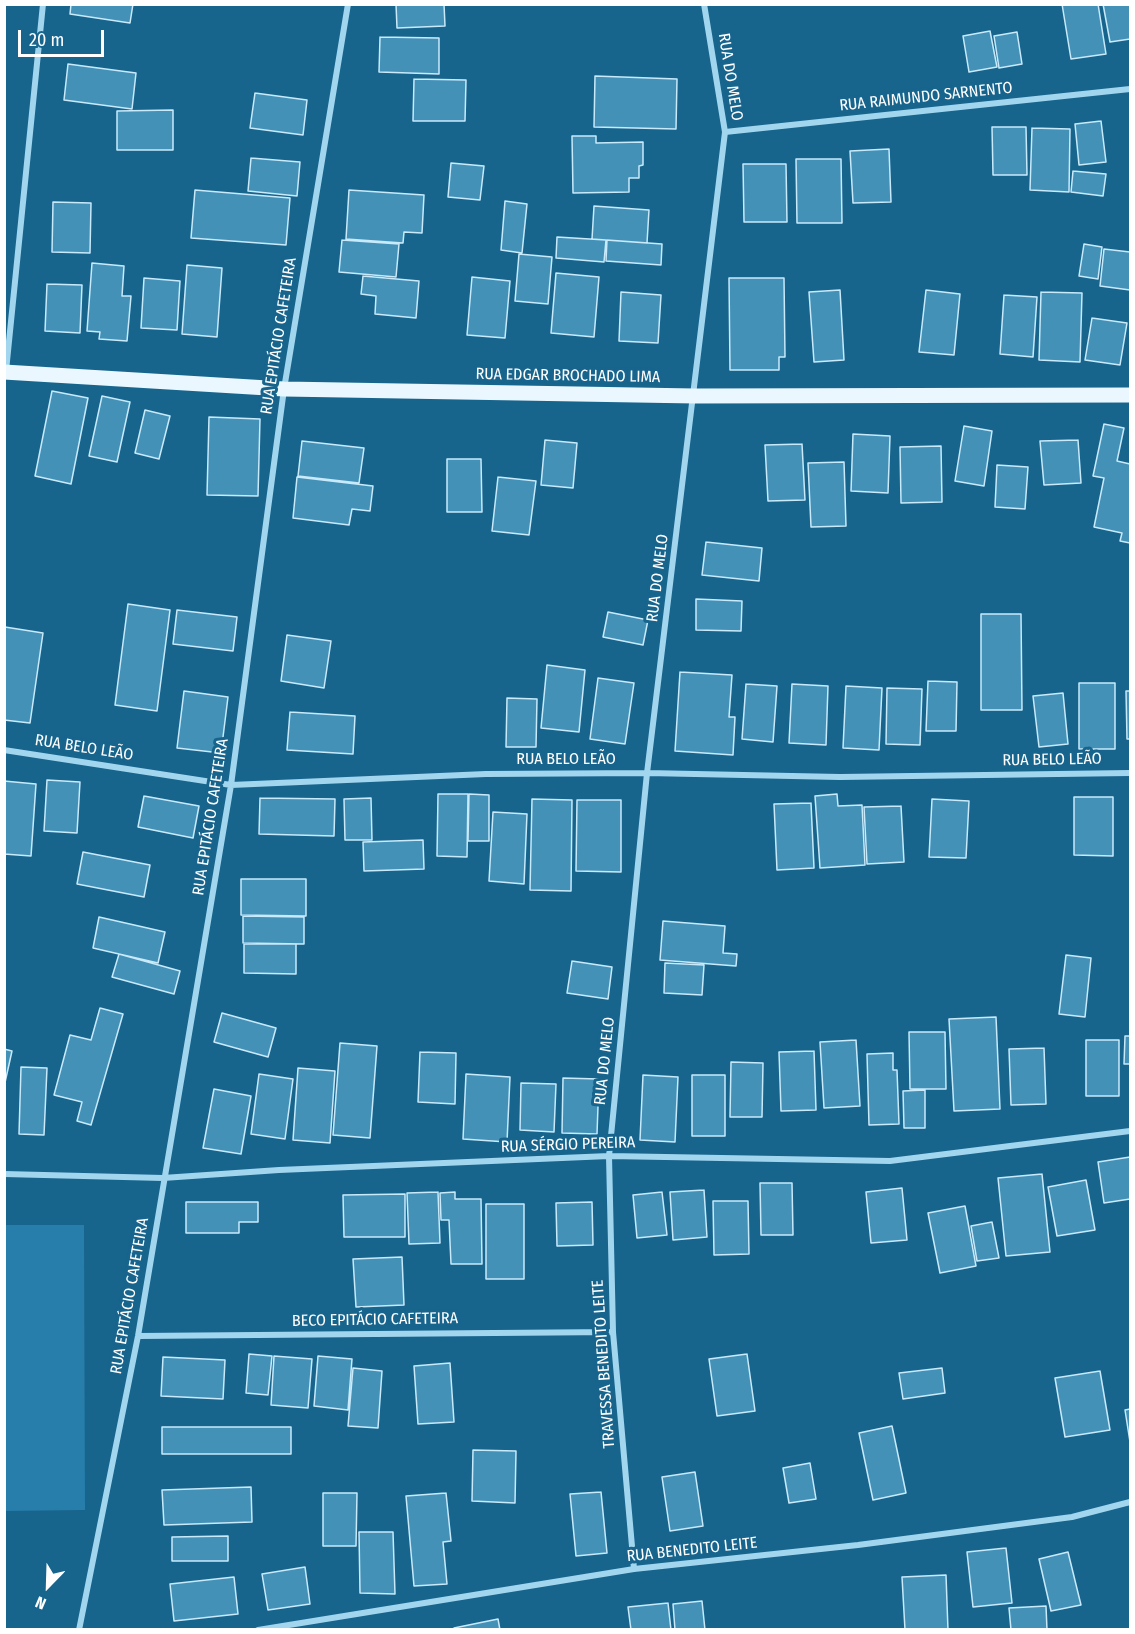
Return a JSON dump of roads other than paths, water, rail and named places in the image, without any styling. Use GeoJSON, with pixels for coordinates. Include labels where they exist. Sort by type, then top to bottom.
{"type":"FeatureCollection","features":[{"type":"Feature","properties":{"kind":"main road","name":"RUA EDGAR BROCHADO LIMA"},"geometry":{"type":"LineString","coordinates":[[5,372],[284,389],[695,396],[1131,395]]}},
{"type":"Feature","properties":{"kind":"street"},"geometry":{"type":"LineString","coordinates":[[5,372],[43,4]]}},
{"type":"Feature","properties":{"kind":"street","name":"RUA EPITÁCIO CAFETEIRA"},"geometry":{"type":"LineString","coordinates":[[79,1629],[138,1336],[231,785],[284,389],[348,4]]}},
{"type":"Feature","properties":{"kind":"street","name":"RUA DO MELO"},"geometry":{"type":"LineString","coordinates":[[609,1156],[647,773],[695,396],[725,132],[704,4]]}},
{"type":"Feature","properties":{"kind":"street","name":"RUA RAIMUNDO SARNENTO"},"geometry":{"type":"LineString","coordinates":[[725,132],[1131,89]]}},
{"type":"Feature","properties":{"kind":"street","name":"RUA BELO LEÃO"},"geometry":{"type":"LineString","coordinates":[[4,750],[231,785],[486,774],[647,773],[840,777],[1131,772]]}},
{"type":"Feature","properties":{"kind":"street","name":"RUA SÉRGIO PEREIRA"},"geometry":{"type":"LineString","coordinates":[[4,1174],[163,1178],[279,1170],[609,1156],[890,1161],[1131,1131]]}},
{"type":"Feature","properties":{"kind":"street","name":"TRAVESSA BENEDITO LEITE"},"geometry":{"type":"LineString","coordinates":[[609,1156],[613,1332],[634,1569]]}},
{"type":"Feature","properties":{"kind":"street","name":"BECO EPITÁCIO CAFETEIRA"},"geometry":{"type":"LineString","coordinates":[[138,1336],[613,1332]]}},
{"type":"Feature","properties":{"kind":"street","name":"RUA BENEDITO LEITE"},"geometry":{"type":"LineString","coordinates":[[258,1629],[634,1569],[858,1545],[1072,1517],[1131,1502]]}}]}
